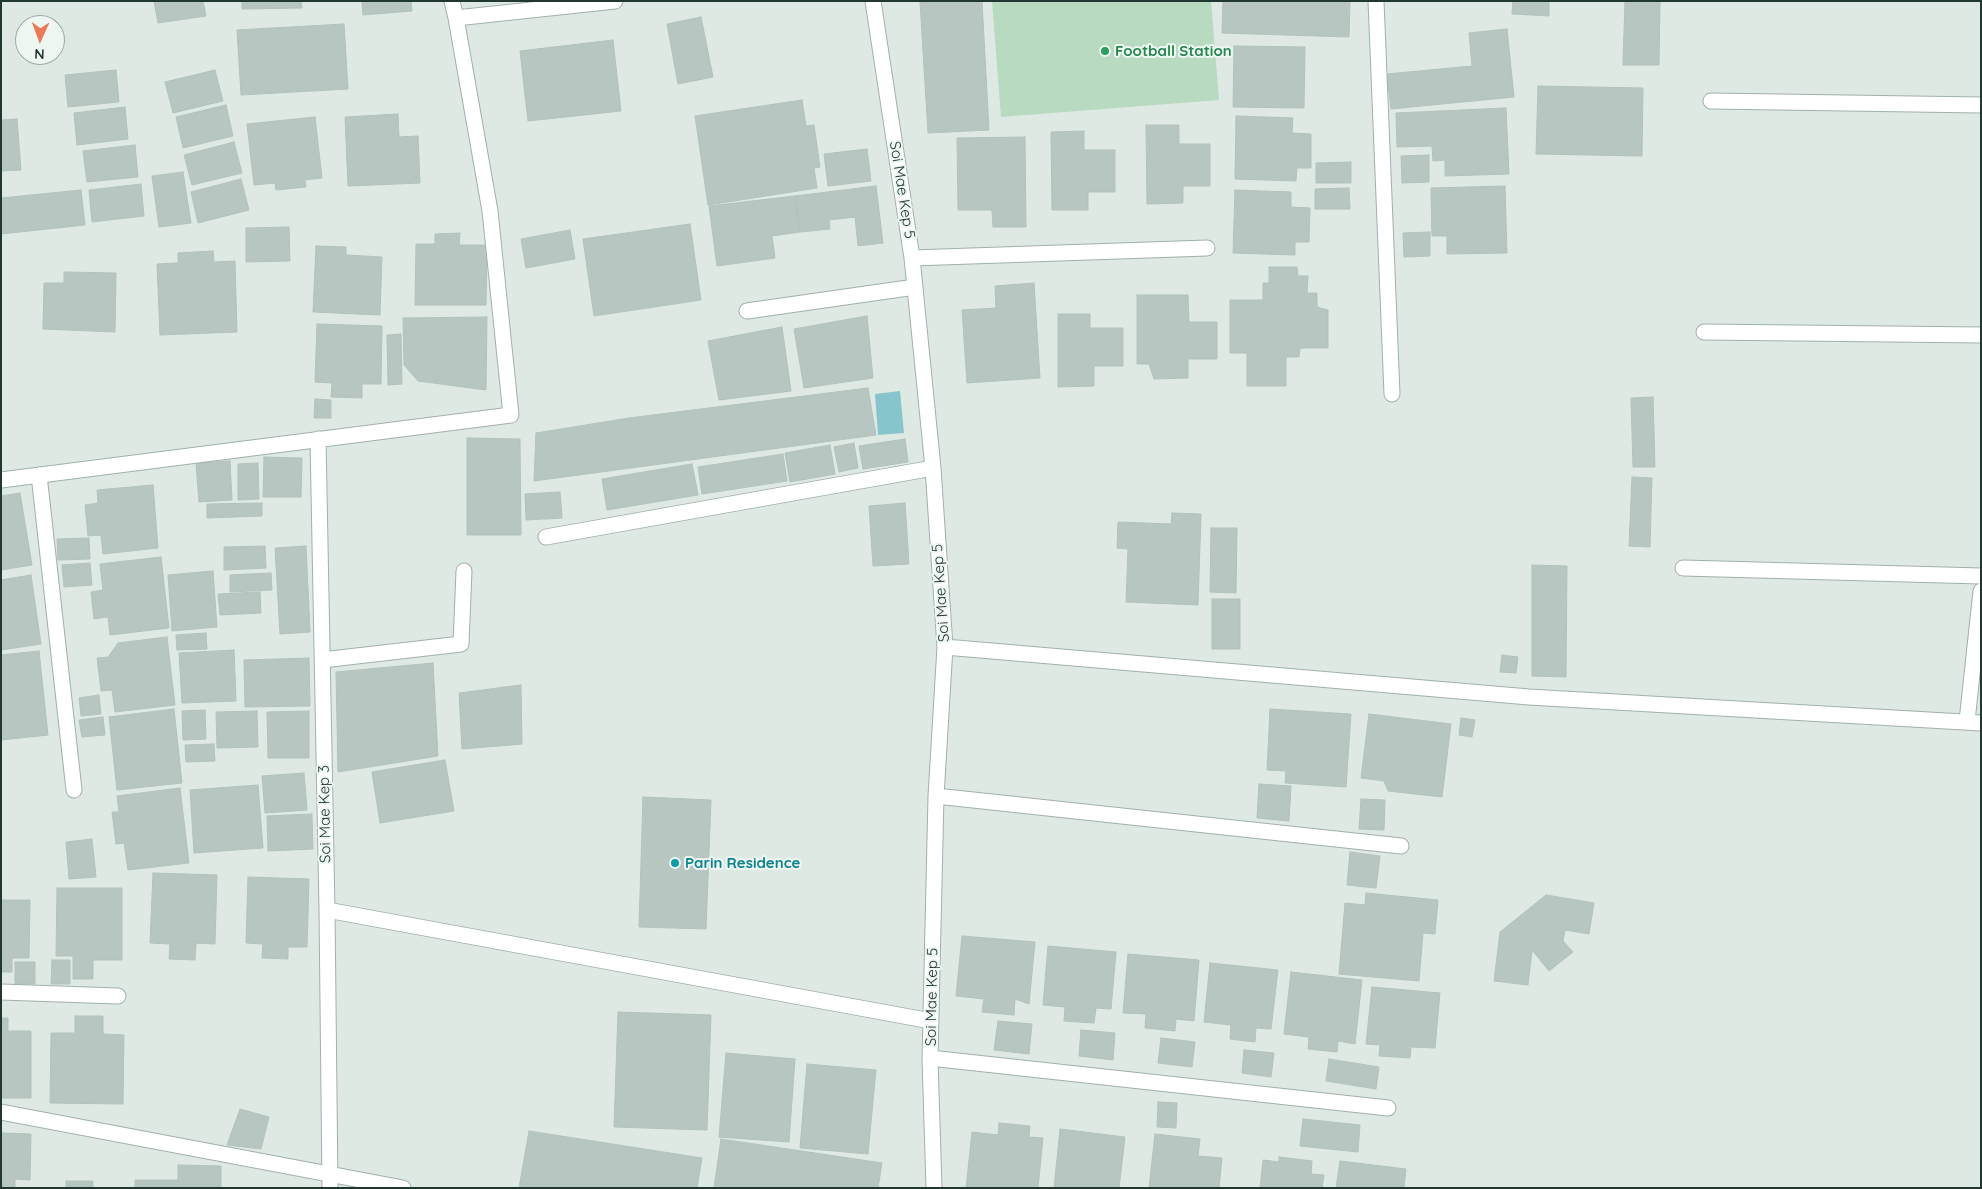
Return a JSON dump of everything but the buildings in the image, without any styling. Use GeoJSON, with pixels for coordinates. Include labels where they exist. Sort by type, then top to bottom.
{"type":"FeatureCollection","features":[{"type":"Feature","properties":{"kind":"street"},"geometry":{"type":"LineString","coordinates":[[1,480],[511,415],[490,210],[452,1]]}},
{"type":"Feature","properties":{"kind":"street"},"geometry":{"type":"LineString","coordinates":[[456,18],[615,1]]}},
{"type":"Feature","properties":{"kind":"street","name":"Soi Mae Kep 5"},"geometry":{"type":"LineString","coordinates":[[873,1],[912,258],[933,468],[945,648],[936,796],[930,1058],[934,1188]]}},
{"type":"Feature","properties":{"kind":"street"},"geometry":{"type":"LineString","coordinates":[[1376,1],[1392,394]]}},
{"type":"Feature","properties":{"kind":"street"},"geometry":{"type":"LineString","coordinates":[[1711,101],[1981,106]]}},
{"type":"Feature","properties":{"kind":"street"},"geometry":{"type":"LineString","coordinates":[[912,258],[1207,248]]}},
{"type":"Feature","properties":{"kind":"street"},"geometry":{"type":"LineString","coordinates":[[747,312],[915,287]]}},
{"type":"Feature","properties":{"kind":"street"},"geometry":{"type":"LineString","coordinates":[[1704,332],[1981,335]]}},
{"type":"Feature","properties":{"kind":"street","name":"Soi Mae Kep 3"},"geometry":{"type":"LineString","coordinates":[[318,440],[328,910],[330,1182]]}},
{"type":"Feature","properties":{"kind":"street"},"geometry":{"type":"LineString","coordinates":[[546,537],[933,468]]}},
{"type":"Feature","properties":{"kind":"street"},"geometry":{"type":"LineString","coordinates":[[39,475],[74,790]]}},
{"type":"Feature","properties":{"kind":"street"},"geometry":{"type":"LineString","coordinates":[[1683,568],[1981,576]]}},
{"type":"Feature","properties":{"kind":"street"},"geometry":{"type":"LineString","coordinates":[[322,660],[460,644],[464,571]]}},
{"type":"Feature","properties":{"kind":"street"},"geometry":{"type":"LineString","coordinates":[[945,648],[1529,697],[1974,722],[1981,591]]}},
{"type":"Feature","properties":{"kind":"street"},"geometry":{"type":"LineString","coordinates":[[936,796],[1401,846]]}},
{"type":"Feature","properties":{"kind":"street"},"geometry":{"type":"LineString","coordinates":[[328,910],[931,1021]]}},
{"type":"Feature","properties":{"kind":"street"},"geometry":{"type":"LineString","coordinates":[[1,992],[118,996]]}},
{"type":"Feature","properties":{"kind":"street"},"geometry":{"type":"LineString","coordinates":[[930,1058],[1388,1108]]}},
{"type":"Feature","properties":{"kind":"street"},"geometry":{"type":"LineString","coordinates":[[1,1112],[330,1182],[403,1188]]}},
{"type":"Feature","properties":{"kind":"green space","name":"Football Station"},"geometry":{"type":"Polygon","coordinates":[[[992,1],[1211,1],[1219,100],[1001,117],[992,1]]]}},
{"type":"Feature","properties":{"kind":"water"},"geometry":{"type":"Polygon","coordinates":[[[900,391],[904,433],[878,435],[875,394],[900,391]]]}},
{"type":"Feature","properties":{"kind":"place","name":"Football Station"},"geometry":{"type":"Point","coordinates":[1105,51]}},
{"type":"Feature","properties":{"kind":"place","name":"Parin Residence"},"geometry":{"type":"Point","coordinates":[675,863]}}]}
